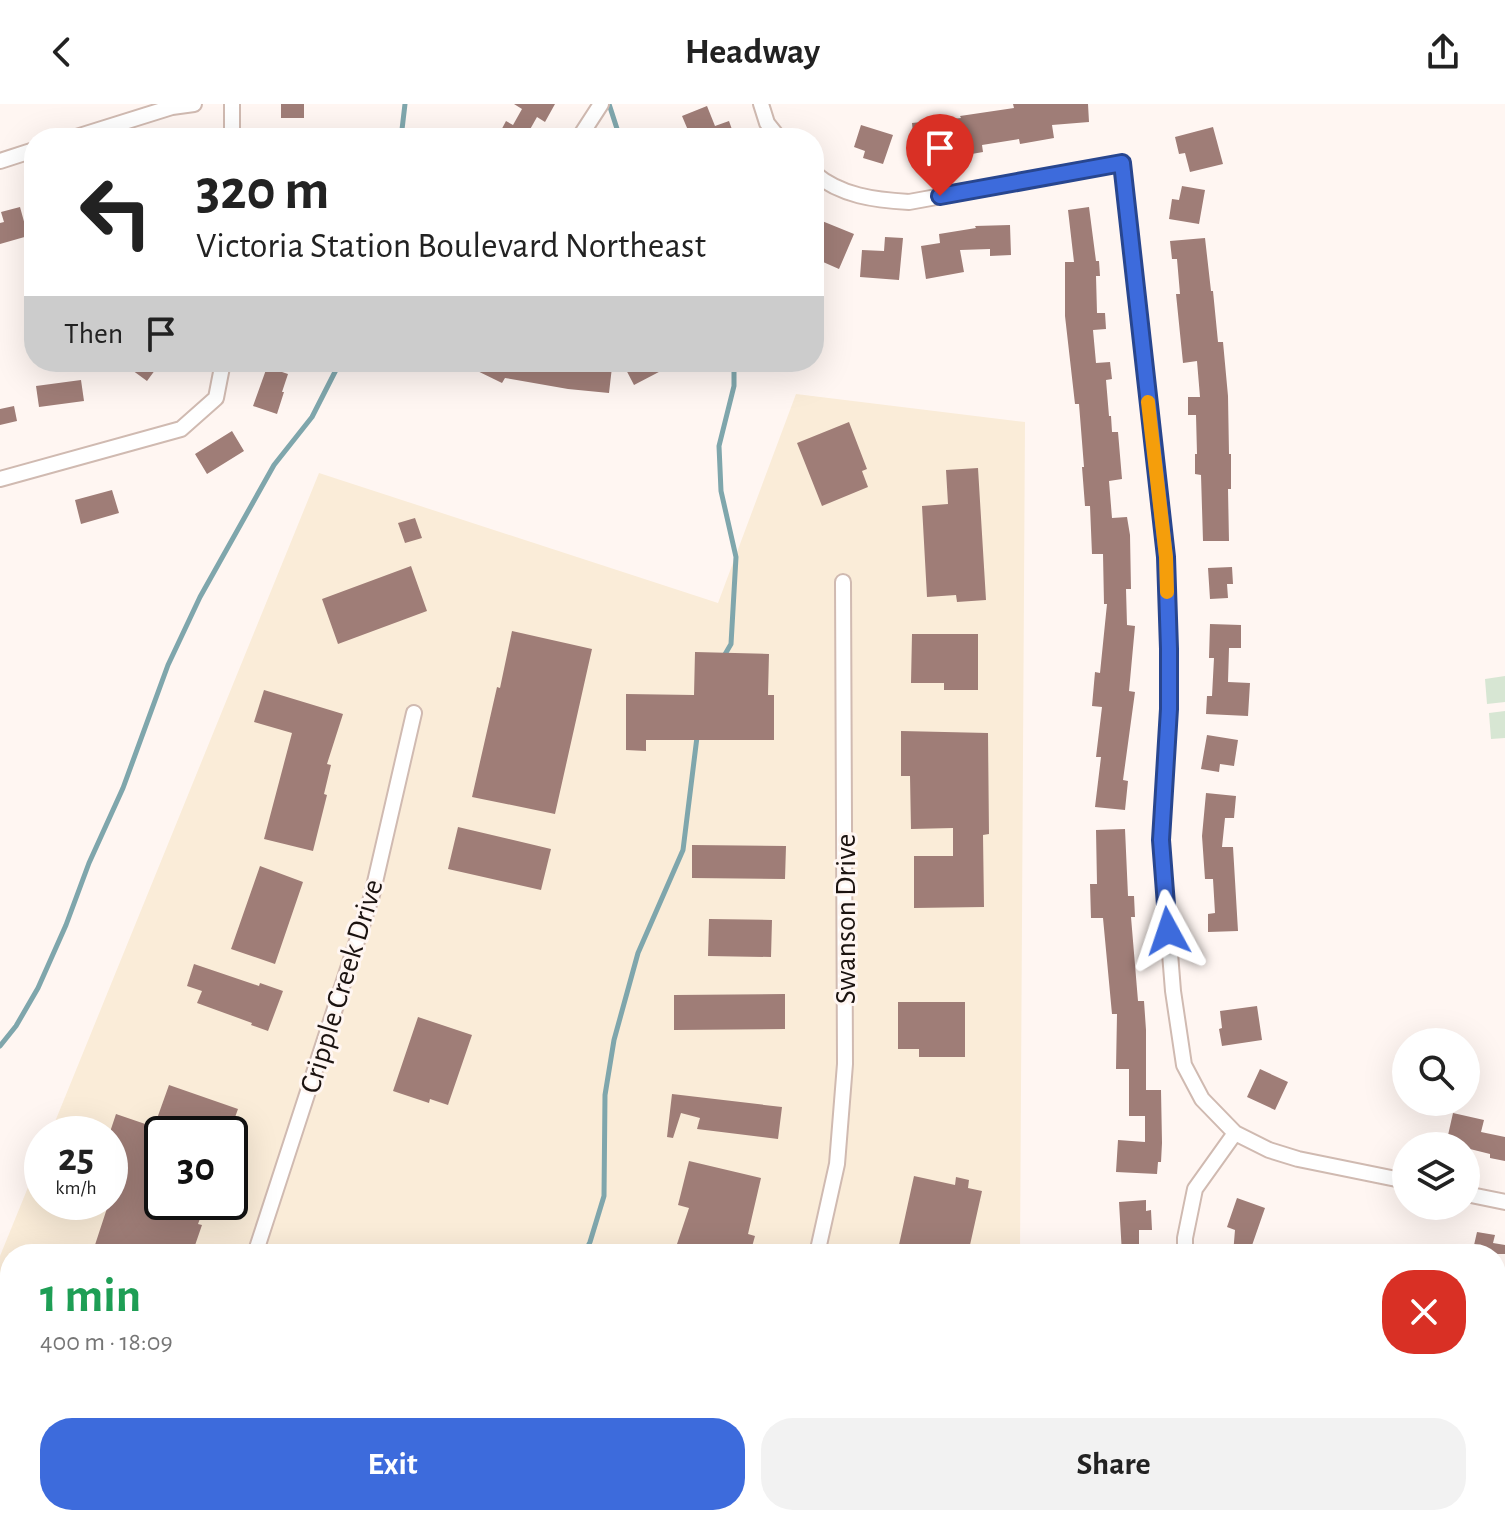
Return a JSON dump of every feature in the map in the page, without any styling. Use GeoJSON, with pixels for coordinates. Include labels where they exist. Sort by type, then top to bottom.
{"type":"FeatureCollection","features":[{"type":"Feature","properties":{"kind":"street"},"geometry":{"type":"LineString","coordinates":[[105,128],[172,107],[194,104]]}},
{"type":"Feature","properties":{"kind":"street"},"geometry":{"type":"LineString","coordinates":[[232,104],[232,128]]}},
{"type":"Feature","properties":{"kind":"street"},"geometry":{"type":"LineString","coordinates":[[585,128],[601,104]]}},
{"type":"Feature","properties":{"kind":"street"},"geometry":{"type":"LineString","coordinates":[[761,104],[771,128]]}},
{"type":"Feature","properties":{"kind":"street"},"geometry":{"type":"LineString","coordinates":[[0,161],[24,153]]}},
{"type":"Feature","properties":{"kind":"street"},"geometry":{"type":"LineString","coordinates":[[824,182],[846,192],[880,200],[909,202],[1122,163],[1166,557],[1169,709],[1161,840],[1173,991],[1184,1065],[1202,1099],[1235,1133],[1269,1150],[1298,1159],[1392,1178]]}},
{"type":"Feature","properties":{"kind":"street"},"geometry":{"type":"LineString","coordinates":[[0,479],[181,429],[216,398],[221,372]]}},
{"type":"Feature","properties":{"kind":"street","name":"Swanson Drive"},"geometry":{"type":"LineString","coordinates":[[819,1244],[837,1164],[845,1064],[843,582]]}},
{"type":"Feature","properties":{"kind":"street","name":"Cripple Creek Drive"},"geometry":{"type":"LineString","coordinates":[[258,1244],[372,895],[414,713]]}},
{"type":"Feature","properties":{"kind":"street"},"geometry":{"type":"LineString","coordinates":[[1185,1244],[1195,1189],[1235,1133]]}},
{"type":"Feature","properties":{"kind":"street"},"geometry":{"type":"LineString","coordinates":[[1480,1197],[1505,1202]]}},
{"type":"Feature","properties":{"kind":"shaded area"},"geometry":{"type":"Polygon","coordinates":[[[796,394],[1025,422],[1020,1244],[5,1244],[24,1197],[24,1220],[128,1220],[128,1116],[57,1116],[319,473],[718,603],[796,394]]]}},
{"type":"Feature","properties":{"kind":"green space"},"geometry":{"type":"Polygon","coordinates":[[[1505,676],[1505,702],[1487,704],[1485,679],[1505,676]]]}},
{"type":"Feature","properties":{"kind":"green space"},"geometry":{"type":"Polygon","coordinates":[[[1505,711],[1505,738],[1491,739],[1489,713],[1505,711]]]}},
{"type":"Feature","properties":{"kind":"building"},"geometry":{"type":"Polygon","coordinates":[[[281,104],[304,104],[304,118],[281,118],[281,104]]]}},
{"type":"Feature","properties":{"kind":"building"},"geometry":{"type":"Polygon","coordinates":[[[514,104],[555,104],[545,122],[537,117],[531,128],[502,128],[506,121],[513,125],[522,109],[514,104]]]}},
{"type":"Feature","properties":{"kind":"building"},"geometry":{"type":"Polygon","coordinates":[[[1013,104],[1088,104],[1089,122],[1052,125],[1054,138],[1020,144],[1019,139],[982,145],[983,152],[966,155],[965,144],[932,148],[934,162],[916,164],[912,123],[961,118],[1014,108],[1013,104]]]}},
{"type":"Feature","properties":{"kind":"building"},"geometry":{"type":"Polygon","coordinates":[[[707,106],[715,126],[729,121],[731,128],[687,128],[682,116],[707,106]]]}},
{"type":"Feature","properties":{"kind":"building"},"geometry":{"type":"Polygon","coordinates":[[[861,125],[893,135],[883,164],[863,158],[865,151],[854,147],[861,125]]]}},
{"type":"Feature","properties":{"kind":"building"},"geometry":{"type":"Polygon","coordinates":[[[1213,127],[1223,164],[1190,172],[1185,153],[1179,154],[1175,137],[1213,127]]]}},
{"type":"Feature","properties":{"kind":"building"},"geometry":{"type":"Polygon","coordinates":[[[1182,186],[1205,190],[1199,224],[1169,219],[1172,199],[1179,200],[1182,186]]]}},
{"type":"Feature","properties":{"kind":"building"},"geometry":{"type":"Polygon","coordinates":[[[20,207],[24,237],[0,244],[0,223],[4,222],[1,212],[20,207]]]}},
{"type":"Feature","properties":{"kind":"building"},"geometry":{"type":"Polygon","coordinates":[[[1089,207],[1096,261],[1099,261],[1100,276],[1096,276],[1097,313],[1105,313],[1106,329],[1093,330],[1096,363],[1110,362],[1112,379],[1106,380],[1109,416],[1112,432],[1118,432],[1122,479],[1109,481],[1112,518],[1127,517],[1130,535],[1131,589],[1126,589],[1127,625],[1135,626],[1129,691],[1135,692],[1123,780],[1128,781],[1125,810],[1095,807],[1101,757],[1096,757],[1102,707],[1092,706],[1095,672],[1100,673],[1107,604],[1104,604],[1103,554],[1092,554],[1090,506],[1085,506],[1079,404],[1075,404],[1065,316],[1065,262],[1074,262],[1068,210],[1089,207]]]}},
{"type":"Feature","properties":{"kind":"building"},"geometry":{"type":"Polygon","coordinates":[[[824,222],[854,234],[839,269],[824,262],[824,222]]]}},
{"type":"Feature","properties":{"kind":"building"},"geometry":{"type":"Polygon","coordinates":[[[1010,225],[1011,255],[990,256],[990,249],[960,250],[964,272],[926,279],[921,246],[940,243],[939,234],[975,226],[1010,225]]]}},
{"type":"Feature","properties":{"kind":"building"},"geometry":{"type":"Polygon","coordinates":[[[885,237],[903,238],[899,280],[860,277],[862,250],[884,251],[885,237]]]}},
{"type":"Feature","properties":{"kind":"building"},"geometry":{"type":"Polygon","coordinates":[[[1205,238],[1218,342],[1223,342],[1228,396],[1231,454],[1229,541],[1203,541],[1201,475],[1195,474],[1196,415],[1188,415],[1188,397],[1200,397],[1197,361],[1183,363],[1176,294],[1180,294],[1177,259],[1172,259],[1170,241],[1205,238]]]}},
{"type":"Feature","properties":{"kind":"building"},"geometry":{"type":"Polygon","coordinates":[[[135,372],[154,372],[147,381],[135,372]]]}},
{"type":"Feature","properties":{"kind":"building"},"geometry":{"type":"Polygon","coordinates":[[[265,372],[288,374],[277,414],[253,406],[265,372]]]}},
{"type":"Feature","properties":{"kind":"building"},"geometry":{"type":"Polygon","coordinates":[[[479,372],[611,372],[609,393],[505,378],[502,383],[479,372]]]}},
{"type":"Feature","properties":{"kind":"building"},"geometry":{"type":"Polygon","coordinates":[[[627,372],[659,372],[634,385],[627,372]]]}},
{"type":"Feature","properties":{"kind":"building"},"geometry":{"type":"Polygon","coordinates":[[[81,380],[84,401],[39,407],[36,386],[81,380]]]}},
{"type":"Feature","properties":{"kind":"building"},"geometry":{"type":"Polygon","coordinates":[[[14,406],[17,421],[0,425],[0,409],[14,406]]]}},
{"type":"Feature","properties":{"kind":"building"},"geometry":{"type":"Polygon","coordinates":[[[849,422],[867,469],[862,471],[868,487],[822,506],[797,443],[849,422]]]}},
{"type":"Feature","properties":{"kind":"building"},"geometry":{"type":"Polygon","coordinates":[[[232,431],[244,451],[207,474],[195,454],[232,431]]]}},
{"type":"Feature","properties":{"kind":"building"},"geometry":{"type":"Polygon","coordinates":[[[978,468],[986,600],[957,602],[956,595],[927,597],[922,506],[948,504],[946,470],[978,468]]]}},
{"type":"Feature","properties":{"kind":"building"},"geometry":{"type":"Polygon","coordinates":[[[112,490],[119,513],[81,524],[75,500],[112,490]]]}},
{"type":"Feature","properties":{"kind":"building"},"geometry":{"type":"Polygon","coordinates":[[[415,518],[422,538],[405,543],[398,523],[415,518]]]}},
{"type":"Feature","properties":{"kind":"building"},"geometry":{"type":"Polygon","coordinates":[[[411,566],[427,611],[338,644],[322,599],[411,566]]]}},
{"type":"Feature","properties":{"kind":"building"},"geometry":{"type":"Polygon","coordinates":[[[1232,567],[1233,584],[1227,584],[1228,598],[1210,599],[1208,568],[1232,567]]]}},
{"type":"Feature","properties":{"kind":"building"},"geometry":{"type":"Polygon","coordinates":[[[1210,624],[1241,625],[1241,648],[1229,648],[1228,682],[1250,683],[1248,716],[1206,714],[1207,696],[1212,696],[1214,658],[1209,658],[1210,624]]]}},
{"type":"Feature","properties":{"kind":"building"},"geometry":{"type":"Polygon","coordinates":[[[512,631],[592,649],[555,814],[472,797],[512,631]]]}},
{"type":"Feature","properties":{"kind":"building"},"geometry":{"type":"Polygon","coordinates":[[[912,634],[978,634],[978,690],[944,690],[944,683],[911,683],[912,634]]]}},
{"type":"Feature","properties":{"kind":"building"},"geometry":{"type":"Polygon","coordinates":[[[695,652],[769,654],[768,695],[774,695],[774,740],[646,740],[646,751],[626,750],[626,694],[694,695],[695,652]]]}},
{"type":"Feature","properties":{"kind":"building"},"geometry":{"type":"Polygon","coordinates":[[[264,690],[343,714],[327,764],[331,765],[324,794],[327,795],[313,851],[264,839],[292,733],[254,722],[264,690]]]}},
{"type":"Feature","properties":{"kind":"building"},"geometry":{"type":"Polygon","coordinates":[[[901,731],[988,733],[989,834],[983,835],[984,907],[914,908],[914,856],[953,856],[953,828],[911,829],[910,776],[901,776],[901,731]]]}},
{"type":"Feature","properties":{"kind":"building"},"geometry":{"type":"Polygon","coordinates":[[[1207,735],[1238,740],[1234,766],[1220,764],[1219,772],[1201,769],[1207,735]]]}},
{"type":"Feature","properties":{"kind":"building"},"geometry":{"type":"Polygon","coordinates":[[[1206,793],[1236,796],[1234,818],[1225,818],[1222,847],[1233,847],[1238,931],[1208,932],[1208,914],[1215,913],[1213,879],[1205,879],[1202,836],[1206,793]]]}},
{"type":"Feature","properties":{"kind":"building"},"geometry":{"type":"Polygon","coordinates":[[[458,827],[551,849],[541,890],[448,869],[458,827]]]}},
{"type":"Feature","properties":{"kind":"building"},"geometry":{"type":"Polygon","coordinates":[[[1125,829],[1128,896],[1134,896],[1135,917],[1131,917],[1138,1001],[1144,1001],[1146,1090],[1161,1090],[1162,1143],[1157,1174],[1116,1172],[1118,1140],[1145,1142],[1145,1116],[1129,1116],[1129,1069],[1116,1069],[1117,1014],[1112,1014],[1103,918],[1091,918],[1090,884],[1097,884],[1096,830],[1125,829]]]}},
{"type":"Feature","properties":{"kind":"building"},"geometry":{"type":"Polygon","coordinates":[[[692,845],[786,846],[785,879],[692,878],[692,845]]]}},
{"type":"Feature","properties":{"kind":"building"},"geometry":{"type":"Polygon","coordinates":[[[260,866],[303,882],[275,964],[231,949],[260,866]]]}},
{"type":"Feature","properties":{"kind":"building"},"geometry":{"type":"Polygon","coordinates":[[[709,919],[772,920],[771,957],[708,956],[709,919]]]}},
{"type":"Feature","properties":{"kind":"building"},"geometry":{"type":"Polygon","coordinates":[[[194,964],[283,991],[268,1031],[197,1003],[202,991],[187,986],[194,964]]]}},
{"type":"Feature","properties":{"kind":"building"},"geometry":{"type":"Polygon","coordinates":[[[785,994],[785,1029],[674,1030],[674,995],[785,994]]]}},
{"type":"Feature","properties":{"kind":"building"},"geometry":{"type":"Polygon","coordinates":[[[898,1002],[965,1002],[965,1057],[919,1057],[919,1049],[898,1049],[898,1002]]]}},
{"type":"Feature","properties":{"kind":"building"},"geometry":{"type":"Polygon","coordinates":[[[1257,1006],[1262,1040],[1222,1046],[1220,1011],[1257,1006]]]}},
{"type":"Feature","properties":{"kind":"building"},"geometry":{"type":"Polygon","coordinates":[[[418,1017],[472,1035],[448,1105],[430,1099],[429,1103],[393,1091],[418,1017]]]}},
{"type":"Feature","properties":{"kind":"building"},"geometry":{"type":"Polygon","coordinates":[[[1260,1069],[1288,1082],[1275,1110],[1247,1097],[1260,1069]]]}},
{"type":"Feature","properties":{"kind":"building"},"geometry":{"type":"Polygon","coordinates":[[[169,1085],[238,1109],[235,1116],[158,1116],[169,1085]]]}},
{"type":"Feature","properties":{"kind":"building"},"geometry":{"type":"Polygon","coordinates":[[[672,1094],[782,1107],[778,1139],[697,1129],[700,1118],[681,1113],[673,1138],[667,1137],[672,1094]]]}},
{"type":"Feature","properties":{"kind":"building"},"geometry":{"type":"Polygon","coordinates":[[[1452,1116],[1484,1120],[1481,1132],[1505,1137],[1505,1161],[1490,1158],[1490,1154],[1480,1152],[1480,1132],[1449,1132],[1452,1116]]]}},
{"type":"Feature","properties":{"kind":"building"},"geometry":{"type":"Polygon","coordinates":[[[128,1118],[144,1124],[144,1220],[199,1220],[198,1224],[202,1225],[195,1244],[95,1244],[103,1220],[128,1220],[128,1118]]]}},
{"type":"Feature","properties":{"kind":"building"},"geometry":{"type":"Polygon","coordinates":[[[689,1161],[761,1178],[748,1234],[755,1236],[753,1244],[677,1244],[689,1208],[678,1205],[689,1161]]]}},
{"type":"Feature","properties":{"kind":"building"},"geometry":{"type":"Polygon","coordinates":[[[914,1176],[955,1185],[956,1177],[969,1180],[968,1188],[982,1191],[970,1244],[899,1244],[914,1176]]]}},
{"type":"Feature","properties":{"kind":"building"},"geometry":{"type":"Polygon","coordinates":[[[1237,1198],[1265,1208],[1252,1244],[1234,1244],[1235,1230],[1227,1227],[1237,1198]]]}},
{"type":"Feature","properties":{"kind":"building"},"geometry":{"type":"Polygon","coordinates":[[[1146,1200],[1146,1211],[1151,1210],[1152,1230],[1139,1230],[1139,1244],[1121,1244],[1119,1202],[1146,1200]]]}},
{"type":"Feature","properties":{"kind":"building"},"geometry":{"type":"Polygon","coordinates":[[[1477,1232],[1495,1235],[1493,1243],[1499,1244],[1474,1244],[1477,1232]]]}},
{"type":"Feature","properties":{"kind":"waterway"},"geometry":{"type":"LineString","coordinates":[[402,128],[405,104]]}},
{"type":"Feature","properties":{"kind":"waterway"},"geometry":{"type":"LineString","coordinates":[[609,104],[617,128]]}},
{"type":"Feature","properties":{"kind":"waterway"},"geometry":{"type":"LineString","coordinates":[[0,1046],[16,1026],[38,988],[123,788],[168,665],[200,597],[274,465],[312,417],[335,372]]}},
{"type":"Feature","properties":{"kind":"waterway"},"geometry":{"type":"LineString","coordinates":[[724,656],[731,644],[736,557],[721,491],[719,446],[734,386],[734,372]]}},
{"type":"Feature","properties":{"kind":"waterway"},"geometry":{"type":"LineString","coordinates":[[589,1244],[604,1196],[605,1095],[614,1040],[638,953],[683,850],[697,737]]}},
{"type":"Feature","properties":{"kind":"slow traffic"},"geometry":{"type":"LineString","coordinates":[[1148,402],[1166,557],[1167,592]]}},
{"type":"Feature","properties":{"kind":"route"},"geometry":{"type":"LineString","coordinates":[[940,196],[1122,163],[1166,557],[1169,709],[1161,840],[1168,931]]}}]}
